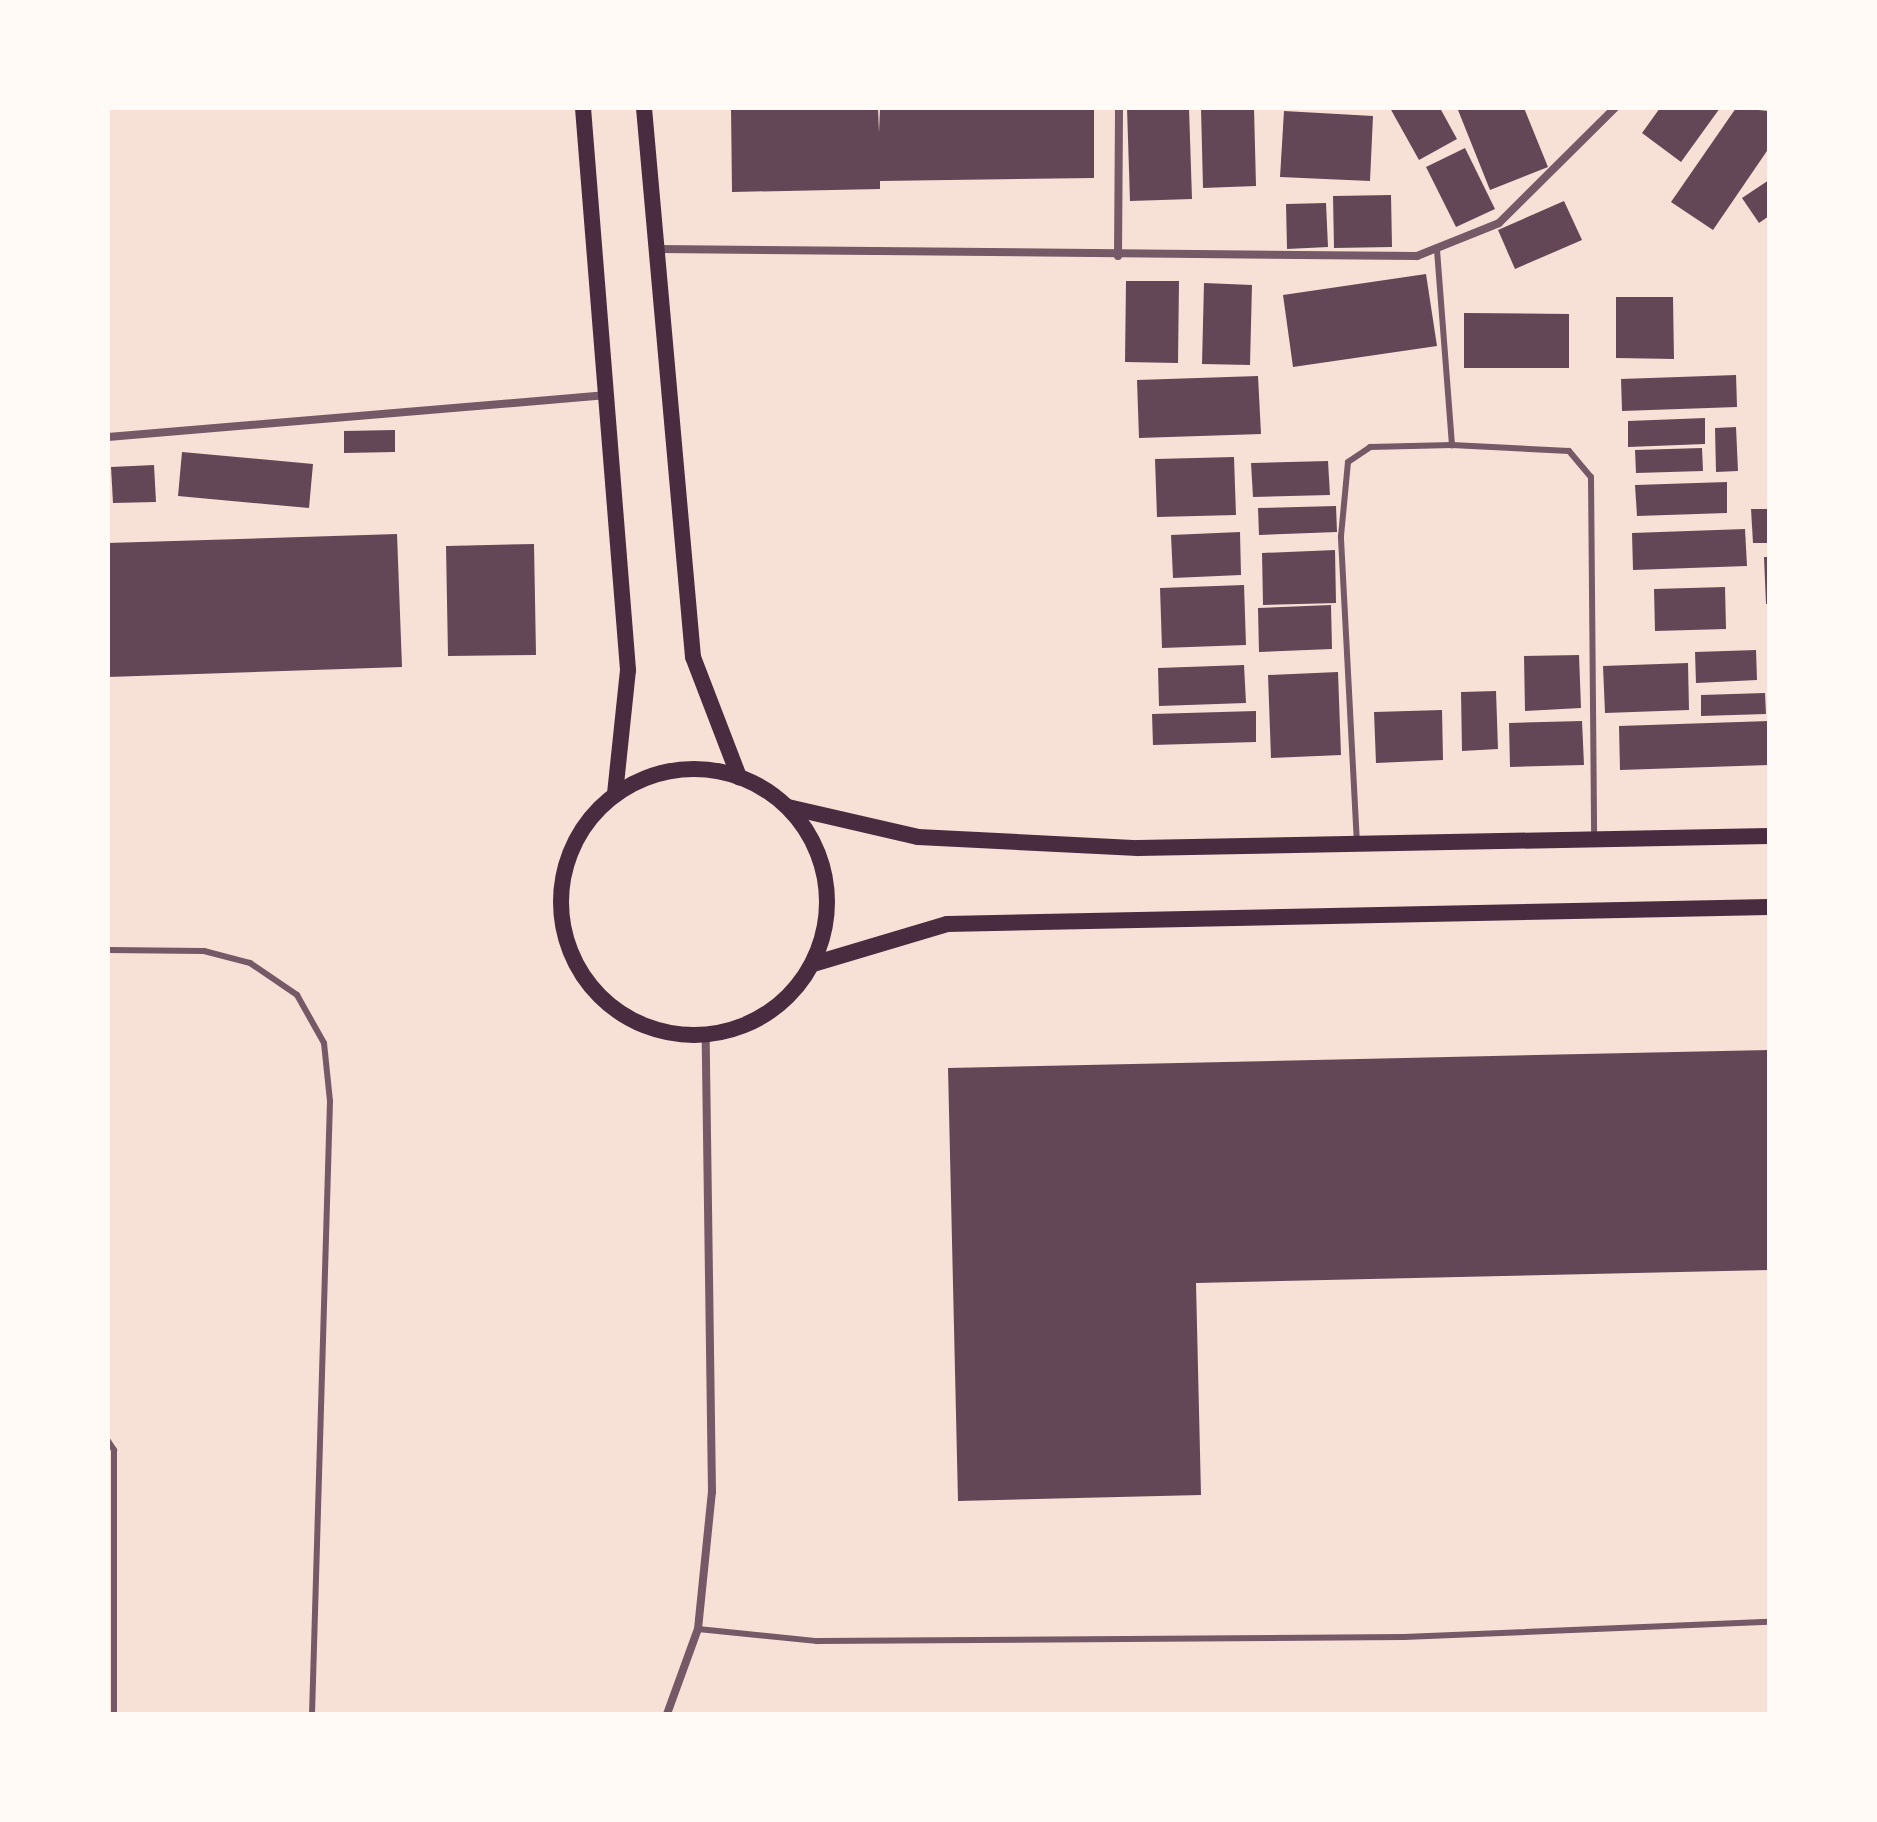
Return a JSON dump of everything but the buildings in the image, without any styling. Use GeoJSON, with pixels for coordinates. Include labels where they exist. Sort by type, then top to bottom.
{"type":"FeatureCollection","features":[{"type":"Feature","properties":{"kind":"main road"},"geometry":{"type":"LineString","coordinates":[[583,108],[628,670],[615,794]]}},
{"type":"Feature","properties":{"kind":"main road"},"geometry":{"type":"LineString","coordinates":[[644,108],[693,657],[739,777]]}},
{"type":"Feature","properties":{"kind":"main road"},"geometry":{"type":"LineString","coordinates":[[788,807],[824,865],[826,932],[813,964],[765,1016],[706,1035],[654,1030],[614,1010],[584,979],[565,940],[560,897],[569,854],[615,794],[675,770],[739,777],[788,807],[918,837],[1138,848],[1769,836]]}},
{"type":"Feature","properties":{"kind":"main road"},"geometry":{"type":"LineString","coordinates":[[813,964],[947,924],[1769,907]]}},
{"type":"Feature","properties":{"kind":"street"},"geometry":{"type":"LineString","coordinates":[[1118,256],[1119,108]]}},
{"type":"Feature","properties":{"kind":"street"},"geometry":{"type":"LineString","coordinates":[[658,249],[1373,260],[1437,250],[1499,223],[1531,198],[1615,108]]}},
{"type":"Feature","properties":{"kind":"street"},"geometry":{"type":"LineString","coordinates":[[108,437],[604,395]]}},
{"type":"Feature","properties":{"kind":"street"},"geometry":{"type":"LineString","coordinates":[[667,1714],[698,1629],[712,1492],[706,1035]]}},
{"type":"Feature","properties":{"kind":"lane"},"geometry":{"type":"LineString","coordinates":[[1437,250],[1452,445]]}},
{"type":"Feature","properties":{"kind":"lane"},"geometry":{"type":"LineString","coordinates":[[1357,844],[1341,536],[1348,462],[1370,447],[1452,445],[1569,451],[1591,477],[1594,838]]}},
{"type":"Feature","properties":{"kind":"lane"},"geometry":{"type":"LineString","coordinates":[[108,950],[204,951],[250,963],[297,995],[324,1043],[330,1101],[312,1714]]}},
{"type":"Feature","properties":{"kind":"lane"},"geometry":{"type":"LineString","coordinates":[[108,1441],[114,1450],[114,1714]]}},
{"type":"Feature","properties":{"kind":"lane"},"geometry":{"type":"LineString","coordinates":[[698,1629],[833,1641],[1404,1637],[1769,1622]]}}]}
